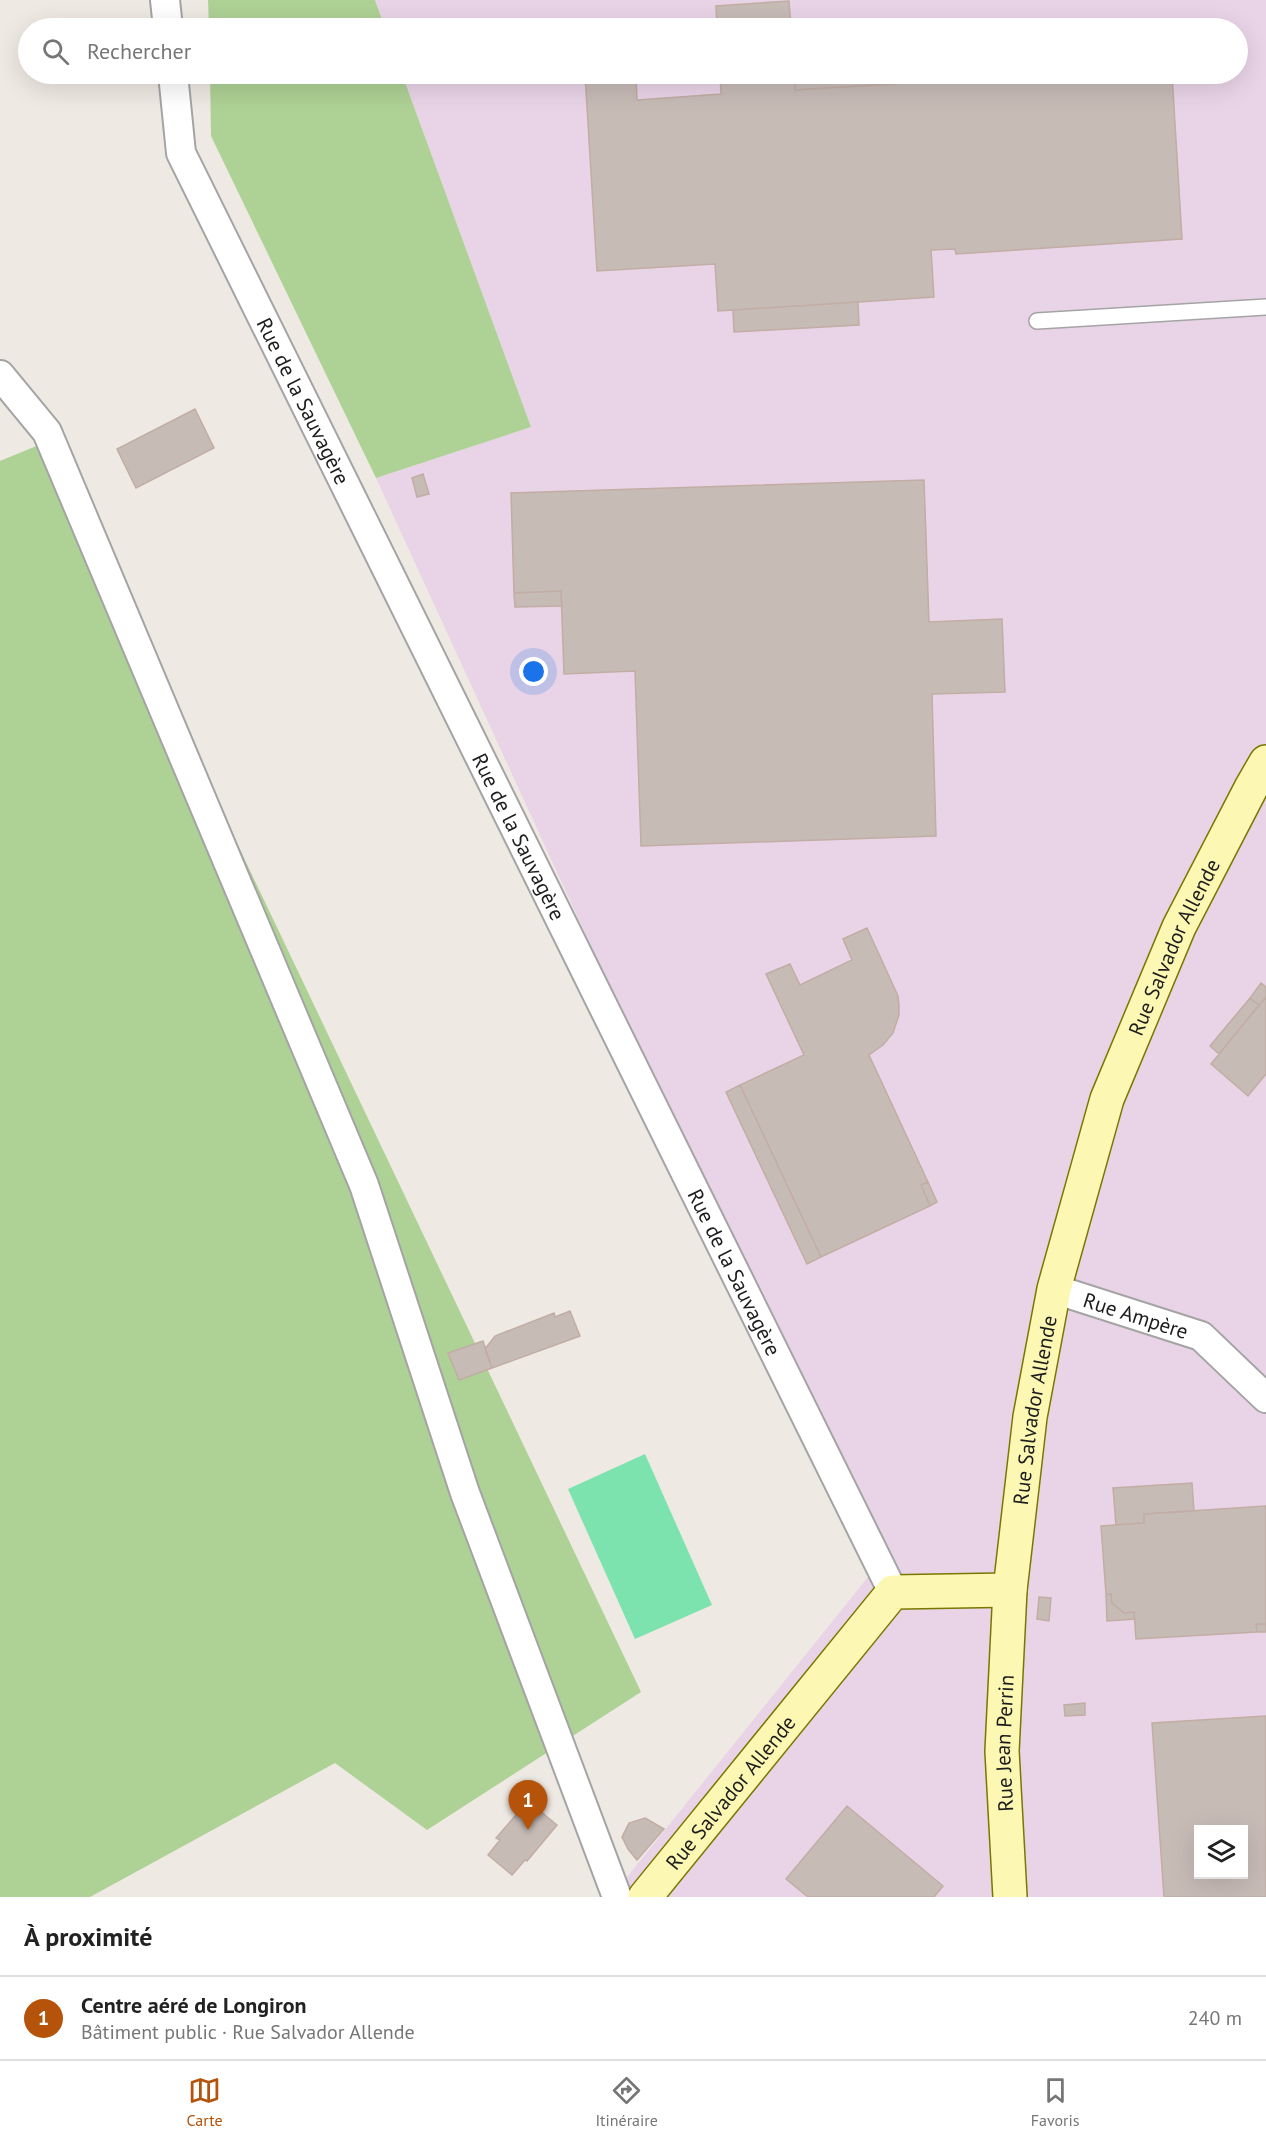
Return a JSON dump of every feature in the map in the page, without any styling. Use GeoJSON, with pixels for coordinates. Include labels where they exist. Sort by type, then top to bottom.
{"type":"FeatureCollection","features":[{"type":"Feature","properties":{"kind":"street"},"geometry":{"type":"LineString","coordinates":[[165,0],[167,18]]}},
{"type":"Feature","properties":{"kind":"street","name":"Rue de la Sauvagère"},"geometry":{"type":"LineString","coordinates":[[174,84],[181,153],[893,1592]]}},
{"type":"Feature","properties":{"kind":"street"},"geometry":{"type":"LineString","coordinates":[[0,375],[47,432],[364,1185],[465,1493],[617,1897]]}},
{"type":"Feature","properties":{"kind":"street","name":"Rue Salvador Allende"},"geometry":{"type":"LineString","coordinates":[[1010,1590],[1030,1417],[1054,1289],[1107,1099],[1179,927],[1266,762]]}},
{"type":"Feature","properties":{"kind":"street","name":"Rue Ampère"},"geometry":{"type":"LineString","coordinates":[[1054,1289],[1201,1336],[1266,1398]]}},
{"type":"Feature","properties":{"kind":"street"},"geometry":{"type":"LineString","coordinates":[[893,1592],[1010,1590]]}},
{"type":"Feature","properties":{"kind":"street","name":"Rue Jean Perrin"},"geometry":{"type":"LineString","coordinates":[[1010,1590],[1002,1751],[1010,1897]]}},
{"type":"Feature","properties":{"kind":"street","name":"Rue Salvador Allende"},"geometry":{"type":"LineString","coordinates":[[645,1897],[893,1592]]}},
{"type":"Feature","properties":{"kind":"lane"},"geometry":{"type":"LineString","coordinates":[[1037,321],[1266,307]]}},
{"type":"Feature","properties":{"kind":"shaded area"},"geometry":{"type":"Polygon","coordinates":[[[375,0],[1266,0],[1266,1897],[611,1897],[876,1567],[376,478],[531,427],[406,84],[1248,84],[1248,18],[381,18],[375,0]]]}},
{"type":"Feature","properties":{"kind":"green space"},"geometry":{"type":"Polygon","coordinates":[[[208,0],[375,0],[381,18],[209,18],[208,0]]]}},
{"type":"Feature","properties":{"kind":"green space"},"geometry":{"type":"Polygon","coordinates":[[[210,84],[406,84],[531,427],[376,478],[211,136],[210,84]]]}},
{"type":"Feature","properties":{"kind":"green space"},"geometry":{"type":"Polygon","coordinates":[[[46,442],[641,1692],[427,1830],[335,1763],[90,1897],[0,1897],[0,461],[46,442]]]}},
{"type":"Feature","properties":{"kind":"green space"},"geometry":{"type":"Polygon","coordinates":[[[645,1454],[712,1605],[635,1639],[568,1489],[645,1454]]]}},
{"type":"Feature","properties":{"kind":"building"},"geometry":{"type":"Polygon","coordinates":[[[789,1],[790,18],[717,18],[716,6],[789,1]]]}},
{"type":"Feature","properties":{"kind":"building"},"geometry":{"type":"Polygon","coordinates":[[[586,84],[636,84],[637,100],[721,94],[720,84],[795,84],[795,90],[893,84],[1173,84],[1182,239],[956,254],[955,249],[931,250],[934,297],[718,311],[715,264],[597,271],[586,84]]]}},
{"type":"Feature","properties":{"kind":"building"},"geometry":{"type":"Polygon","coordinates":[[[795,84],[893,84],[795,90],[795,84]]]}},
{"type":"Feature","properties":{"kind":"building"},"geometry":{"type":"Polygon","coordinates":[[[858,302],[859,325],[734,332],[733,310],[858,302]]]}},
{"type":"Feature","properties":{"kind":"building"},"geometry":{"type":"Polygon","coordinates":[[[195,409],[214,448],[136,488],[117,449],[195,409]]]}},
{"type":"Feature","properties":{"kind":"building"},"geometry":{"type":"Polygon","coordinates":[[[423,474],[429,494],[417,497],[412,478],[423,474]]]}},
{"type":"Feature","properties":{"kind":"building"},"geometry":{"type":"Polygon","coordinates":[[[924,480],[929,622],[1002,619],[1005,692],[932,694],[936,836],[641,846],[635,671],[564,674],[561,591],[514,593],[511,493],[924,480]]]}},
{"type":"Feature","properties":{"kind":"building"},"geometry":{"type":"Polygon","coordinates":[[[561,591],[562,606],[515,607],[514,593],[561,591]]]}},
{"type":"Feature","properties":{"kind":"building"},"geometry":{"type":"Polygon","coordinates":[[[867,928],[898,996],[899,1005],[899,1015],[893,1033],[883,1045],[869,1055],[928,1182],[921,1185],[930,1206],[821,1257],[740,1085],[804,1055],[766,974],[790,964],[800,985],[852,960],[843,939],[867,928]]]}},
{"type":"Feature","properties":{"kind":"building"},"geometry":{"type":"Polygon","coordinates":[[[1261,983],[1266,987],[1266,997],[1259,1005],[1250,998],[1261,983]]]}},
{"type":"Feature","properties":{"kind":"building"},"geometry":{"type":"Polygon","coordinates":[[[1266,997],[1266,1074],[1248,1096],[1211,1064],[1266,997]]]}},
{"type":"Feature","properties":{"kind":"building"},"geometry":{"type":"Polygon","coordinates":[[[1250,998],[1259,1005],[1219,1054],[1210,1046],[1250,998]]]}},
{"type":"Feature","properties":{"kind":"building"},"geometry":{"type":"Polygon","coordinates":[[[740,1085],[821,1257],[807,1264],[726,1092],[740,1085]]]}},
{"type":"Feature","properties":{"kind":"building"},"geometry":{"type":"Polygon","coordinates":[[[928,1182],[937,1202],[930,1206],[921,1185],[928,1182]]]}},
{"type":"Feature","properties":{"kind":"building"},"geometry":{"type":"Polygon","coordinates":[[[570,1311],[580,1336],[492,1368],[485,1349],[495,1336],[554,1313],[555,1317],[570,1311]]]}},
{"type":"Feature","properties":{"kind":"building"},"geometry":{"type":"Polygon","coordinates":[[[483,1341],[492,1368],[459,1380],[448,1353],[483,1341]]]}},
{"type":"Feature","properties":{"kind":"building"},"geometry":{"type":"Polygon","coordinates":[[[1192,1483],[1194,1511],[1144,1514],[1144,1523],[1116,1525],[1113,1488],[1192,1483]]]}},
{"type":"Feature","properties":{"kind":"building"},"geometry":{"type":"Polygon","coordinates":[[[1266,1506],[1266,1624],[1256,1624],[1257,1632],[1136,1639],[1134,1612],[1124,1613],[1112,1603],[1111,1594],[1106,1594],[1101,1526],[1144,1523],[1144,1514],[1266,1506]]]}},
{"type":"Feature","properties":{"kind":"building"},"geometry":{"type":"Polygon","coordinates":[[[1106,1594],[1111,1594],[1112,1603],[1124,1613],[1134,1612],[1135,1619],[1107,1621],[1106,1594]]]}},
{"type":"Feature","properties":{"kind":"building"},"geometry":{"type":"Polygon","coordinates":[[[1039,1597],[1051,1598],[1049,1621],[1037,1619],[1039,1597]]]}},
{"type":"Feature","properties":{"kind":"building"},"geometry":{"type":"Polygon","coordinates":[[[1256,1624],[1266,1624],[1266,1632],[1257,1632],[1256,1624]]]}},
{"type":"Feature","properties":{"kind":"building"},"geometry":{"type":"Polygon","coordinates":[[[1085,1703],[1085,1715],[1065,1716],[1064,1705],[1085,1703]]]}},
{"type":"Feature","properties":{"kind":"building"},"geometry":{"type":"Polygon","coordinates":[[[1266,1716],[1266,1897],[1164,1897],[1152,1723],[1266,1716]]]}},
{"type":"Feature","properties":{"kind":"building"},"geometry":{"type":"Polygon","coordinates":[[[528,1801],[557,1825],[512,1875],[488,1855],[500,1840],[496,1838],[528,1801]]]}},
{"type":"Feature","properties":{"kind":"building"},"geometry":{"type":"Polygon","coordinates":[[[847,1806],[943,1886],[934,1897],[808,1897],[786,1879],[847,1806]]]}},
{"type":"Feature","properties":{"kind":"building"},"geometry":{"type":"Polygon","coordinates":[[[645,1818],[664,1829],[637,1860],[622,1837],[629,1823],[645,1818]]]}},
{"type":"Feature","properties":{"kind":"place","name":"Centre aéré de Longiron"},"geometry":{"type":"Point","coordinates":[528,1830]}}]}
